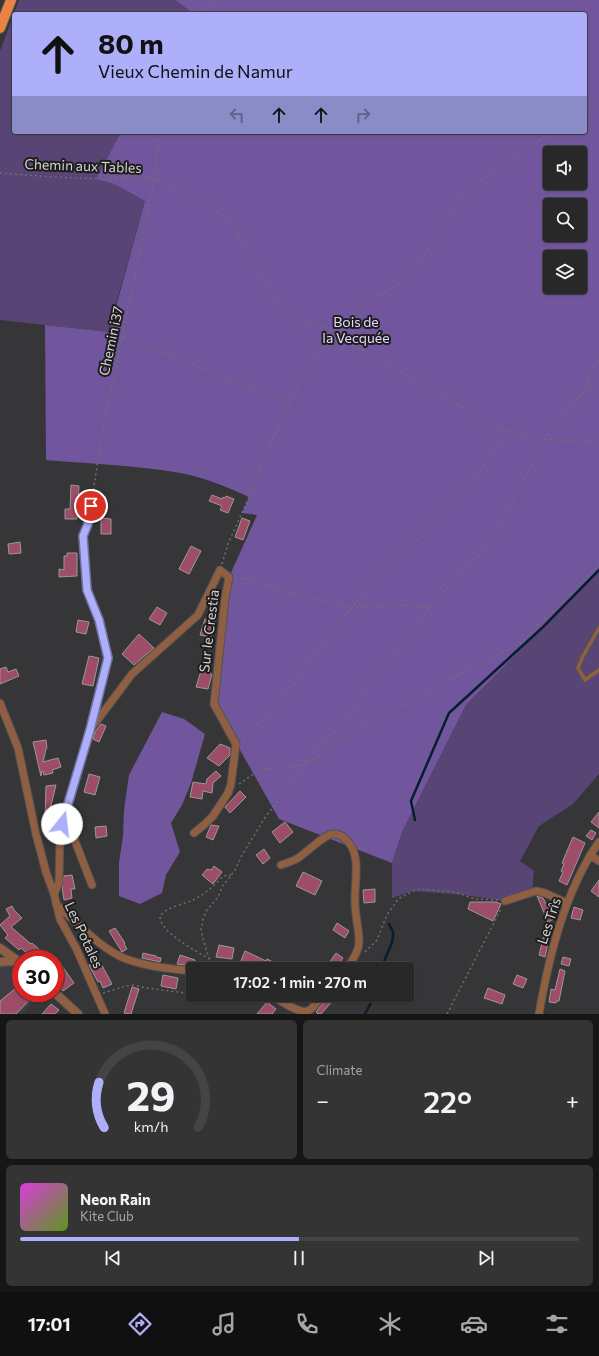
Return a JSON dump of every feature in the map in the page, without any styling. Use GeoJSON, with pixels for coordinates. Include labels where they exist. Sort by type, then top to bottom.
{"type":"FeatureCollection","features":[{"type":"Feature","properties":{"kind":"main road"},"geometry":{"type":"LineString","coordinates":[[0,28],[11,0]]}},
{"type":"Feature","properties":{"kind":"street"},"geometry":{"type":"LineString","coordinates":[[90,730],[108,658],[99,620],[87,590],[83,536],[88,524],[91,506]]}},
{"type":"Feature","properties":{"kind":"street","name":"Sur le Crestia"},"geometry":{"type":"LineString","coordinates":[[54,894],[59,882],[60,834],[90,730],[132,674],[198,615],[220,570],[229,577],[225,599],[214,704],[236,744]]}},
{"type":"Feature","properties":{"kind":"street","name":"Les Potales"},"geometry":{"type":"LineString","coordinates":[[0,703],[18,748],[36,834],[60,919],[76,948],[105,1014]]}},
{"type":"Feature","properties":{"kind":"street"},"geometry":{"type":"LineString","coordinates":[[194,832],[213,816],[225,798],[231,784],[236,744]]}},
{"type":"Feature","properties":{"kind":"street"},"geometry":{"type":"LineString","coordinates":[[65,815],[92,886]]}},
{"type":"Feature","properties":{"kind":"street"},"geometry":{"type":"LineString","coordinates":[[281,865],[298,858],[328,836],[334,834],[341,836],[348,841],[354,851],[356,860],[355,903],[359,943],[352,960]]}},
{"type":"Feature","properties":{"kind":"street","name":"Les Trîs"},"geometry":{"type":"LineString","coordinates":[[539,1014],[544,982],[567,903],[590,855],[599,842]]}},
{"type":"Feature","properties":{"kind":"street"},"geometry":{"type":"LineString","coordinates":[[590,855],[599,861]]}},
{"type":"Feature","properties":{"kind":"street"},"geometry":{"type":"LineString","coordinates":[[505,901],[536,891],[545,893],[567,903]]}},
{"type":"Feature","properties":{"kind":"street"},"geometry":{"type":"LineString","coordinates":[[55,902],[104,946],[128,960],[163,968],[186,970]]}},
{"type":"Feature","properties":{"kind":"street"},"geometry":{"type":"LineString","coordinates":[[0,948],[12,957]]}},
{"type":"Feature","properties":{"kind":"street"},"geometry":{"type":"LineString","coordinates":[[0,962],[12,961]]}},
{"type":"Feature","properties":{"kind":"street"},"geometry":{"type":"LineString","coordinates":[[64,1001],[78,1014]]}},
{"type":"Feature","properties":{"kind":"street"},"geometry":{"type":"LineString","coordinates":[[283,1002],[300,1012],[307,1012],[318,1002]]}},
{"type":"Feature","properties":{"kind":"lane"},"geometry":{"type":"LineString","coordinates":[[599,628],[578,668],[585,680],[599,670]]}},
{"type":"Feature","properties":{"kind":"path"},"geometry":{"type":"LineString","coordinates":[[204,12],[213,0]]}},
{"type":"Feature","properties":{"kind":"path"},"geometry":{"type":"LineString","coordinates":[[587,105],[599,100]]}},
{"type":"Feature","properties":{"kind":"path","name":"Chemin i37"},"geometry":{"type":"LineString","coordinates":[[91,506],[102,433],[154,179],[160,134]]}},
{"type":"Feature","properties":{"kind":"path"},"geometry":{"type":"LineString","coordinates":[[220,570],[228,544],[252,489],[261,464],[298,386],[317,352],[334,338],[364,301],[389,290],[408,276],[424,257],[458,200],[470,188],[547,134]]}},
{"type":"Feature","properties":{"kind":"path","name":"Chemin aux Tables"},"geometry":{"type":"LineString","coordinates":[[0,173],[105,179],[132,176],[154,179],[205,203],[230,220],[258,271],[278,301],[300,320],[319,327],[341,329]]}},
{"type":"Feature","properties":{"kind":"path"},"geometry":{"type":"LineString","coordinates":[[122,337],[290,403]]}},
{"type":"Feature","properties":{"kind":"path"},"geometry":{"type":"LineString","coordinates":[[334,338],[362,350],[507,431],[545,439],[599,443]]}},
{"type":"Feature","properties":{"kind":"path"},"geometry":{"type":"LineString","coordinates":[[210,962],[201,930],[203,919],[207,910],[218,897],[222,887],[238,866],[242,855],[266,816],[288,789],[318,746],[353,712],[373,677],[406,644],[430,607],[460,573],[479,555],[501,524],[545,439],[582,393],[599,359]]}},
{"type":"Feature","properties":{"kind":"path"},"geometry":{"type":"LineString","coordinates":[[582,393],[599,384]]}},
{"type":"Feature","properties":{"kind":"path"},"geometry":{"type":"LineString","coordinates":[[236,744],[264,718],[294,684],[351,608],[394,561],[436,522],[474,480],[507,431]]}},
{"type":"Feature","properties":{"kind":"path"},"geometry":{"type":"LineString","coordinates":[[231,784],[237,785],[261,769],[286,768],[304,764],[322,755],[336,740],[349,735],[363,724],[372,720],[382,711],[414,702],[436,687],[522,642],[599,565]]}},
{"type":"Feature","properties":{"kind":"path"},"geometry":{"type":"LineString","coordinates":[[229,577],[246,579],[287,592],[351,608],[393,605],[430,607]]}},
{"type":"Feature","properties":{"kind":"path"},"geometry":{"type":"LineString","coordinates":[[210,959],[174,937],[162,924],[160,917],[164,911],[194,900],[206,893],[223,876],[231,876]]}},
{"type":"Feature","properties":{"kind":"path"},"geometry":{"type":"LineString","coordinates":[[352,960],[358,959],[377,940],[387,915],[398,898],[413,891],[420,889],[455,892],[475,899],[505,901],[447,1014]]}},
{"type":"Feature","properties":{"kind":"path"},"geometry":{"type":"LineString","coordinates":[[98,996],[111,990],[134,985],[186,993]]}},
{"type":"Feature","properties":{"kind":"shaded area"},"geometry":{"type":"Polygon","coordinates":[[[19,0],[175,0],[191,12],[15,12],[19,0]]]}},
{"type":"Feature","properties":{"kind":"shaded area"},"geometry":{"type":"Polygon","coordinates":[[[12,19],[12,134],[120,134],[96,179],[114,184],[145,201],[108,332],[0,320],[0,51],[12,19]]]}},
{"type":"Feature","properties":{"kind":"shaded area"},"geometry":{"type":"Polygon","coordinates":[[[599,570],[599,774],[573,804],[539,826],[520,861],[534,871],[532,891],[505,901],[464,895],[413,891],[392,898],[392,863],[402,832],[466,705],[599,570]]]}},
{"type":"Feature","properties":{"kind":"shaded area"},"geometry":{"type":"Polygon","coordinates":[[[0,959],[12,963],[12,1002],[33,1002],[22,1014],[0,1014],[0,959]]]}},
{"type":"Feature","properties":{"kind":"green space","name":"Bois de la Vecquée"},"geometry":{"type":"Polygon","coordinates":[[[175,0],[599,0],[599,570],[466,705],[402,832],[392,863],[279,819],[214,704],[229,577],[257,515],[242,513],[249,497],[215,483],[180,473],[130,466],[46,460],[45,325],[109,332],[145,201],[114,184],[96,179],[120,134],[587,134],[587,12],[191,12],[175,0]]]}},
{"type":"Feature","properties":{"kind":"green space"},"geometry":{"type":"Polygon","coordinates":[[[162,712],[184,719],[205,734],[191,783],[182,805],[171,823],[180,852],[166,875],[162,893],[140,904],[119,896],[119,863],[123,836],[124,810],[129,775],[162,712]]]}},
{"type":"Feature","properties":{"kind":"building"},"geometry":{"type":"Polygon","coordinates":[[[71,485],[79,486],[77,519],[65,519],[65,509],[70,509],[71,485]]]}},
{"type":"Feature","properties":{"kind":"building"},"geometry":{"type":"Polygon","coordinates":[[[212,495],[222,499],[226,496],[234,499],[228,513],[220,510],[222,506],[209,501],[212,495]]]}},
{"type":"Feature","properties":{"kind":"building"},"geometry":{"type":"Polygon","coordinates":[[[101,518],[111,519],[111,534],[101,534],[101,518]]]}},
{"type":"Feature","properties":{"kind":"building"},"geometry":{"type":"Polygon","coordinates":[[[242,518],[250,521],[243,540],[235,537],[242,518]]]}},
{"type":"Feature","properties":{"kind":"building"},"geometry":{"type":"Polygon","coordinates":[[[20,542],[21,553],[9,554],[8,544],[20,542]]]}},
{"type":"Feature","properties":{"kind":"building"},"geometry":{"type":"Polygon","coordinates":[[[191,546],[201,551],[189,574],[179,569],[191,546]]]}},
{"type":"Feature","properties":{"kind":"building"},"geometry":{"type":"Polygon","coordinates":[[[67,553],[77,553],[77,576],[59,577],[59,569],[64,570],[64,556],[67,556],[67,553]]]}},
{"type":"Feature","properties":{"kind":"building"},"geometry":{"type":"Polygon","coordinates":[[[157,607],[167,613],[160,625],[149,619],[157,607]]]}},
{"type":"Feature","properties":{"kind":"building"},"geometry":{"type":"Polygon","coordinates":[[[205,619],[216,622],[211,637],[200,635],[205,619]]]}},
{"type":"Feature","properties":{"kind":"building"},"geometry":{"type":"Polygon","coordinates":[[[78,620],[89,622],[86,634],[76,632],[78,620]]]}},
{"type":"Feature","properties":{"kind":"building"},"geometry":{"type":"Polygon","coordinates":[[[139,634],[154,648],[134,665],[122,654],[139,634]]]}},
{"type":"Feature","properties":{"kind":"building"},"geometry":{"type":"Polygon","coordinates":[[[89,656],[99,658],[93,686],[82,684],[89,656]]]}},
{"type":"Feature","properties":{"kind":"building"},"geometry":{"type":"Polygon","coordinates":[[[6,667],[8,672],[16,669],[19,676],[0,684],[0,669],[6,667]]]}},
{"type":"Feature","properties":{"kind":"building"},"geometry":{"type":"Polygon","coordinates":[[[201,671],[212,674],[208,689],[196,687],[201,671]]]}},
{"type":"Feature","properties":{"kind":"building"},"geometry":{"type":"Polygon","coordinates":[[[101,724],[106,726],[99,742],[93,739],[95,732],[101,724]]]}},
{"type":"Feature","properties":{"kind":"building"},"geometry":{"type":"Polygon","coordinates":[[[46,740],[47,748],[43,762],[58,758],[61,767],[52,770],[53,773],[44,775],[42,771],[41,776],[33,742],[46,740]]]}},
{"type":"Feature","properties":{"kind":"building"},"geometry":{"type":"Polygon","coordinates":[[[220,744],[230,748],[230,755],[219,766],[207,758],[220,744]]]}},
{"type":"Feature","properties":{"kind":"building"},"geometry":{"type":"Polygon","coordinates":[[[216,771],[221,776],[213,783],[212,793],[203,791],[202,799],[190,797],[193,782],[206,784],[207,779],[216,771]]]}},
{"type":"Feature","properties":{"kind":"building"},"geometry":{"type":"Polygon","coordinates":[[[89,774],[100,777],[95,795],[84,792],[89,774]]]}},
{"type":"Feature","properties":{"kind":"building"},"geometry":{"type":"Polygon","coordinates":[[[56,785],[48,818],[45,818],[46,786],[56,785]]]}},
{"type":"Feature","properties":{"kind":"building"},"geometry":{"type":"Polygon","coordinates":[[[240,791],[246,797],[230,813],[225,807],[240,791]]]}},
{"type":"Feature","properties":{"kind":"building"},"geometry":{"type":"Polygon","coordinates":[[[599,812],[599,828],[591,822],[599,812]]]}},
{"type":"Feature","properties":{"kind":"building"},"geometry":{"type":"Polygon","coordinates":[[[285,822],[293,832],[280,843],[272,832],[285,822]]]}},
{"type":"Feature","properties":{"kind":"building"},"geometry":{"type":"Polygon","coordinates":[[[211,825],[219,826],[213,840],[206,837],[211,825]]]}},
{"type":"Feature","properties":{"kind":"building"},"geometry":{"type":"Polygon","coordinates":[[[106,826],[107,836],[96,838],[95,827],[106,826]]]}},
{"type":"Feature","properties":{"kind":"building"},"geometry":{"type":"Polygon","coordinates":[[[591,830],[596,833],[592,840],[586,836],[591,830]]]}},
{"type":"Feature","properties":{"kind":"building"},"geometry":{"type":"Polygon","coordinates":[[[573,837],[585,843],[567,885],[559,881],[563,872],[561,871],[564,864],[562,863],[573,837]]]}},
{"type":"Feature","properties":{"kind":"building"},"geometry":{"type":"Polygon","coordinates":[[[264,849],[270,858],[263,864],[256,855],[264,849]]]}},
{"type":"Feature","properties":{"kind":"building"},"geometry":{"type":"Polygon","coordinates":[[[214,866],[222,872],[213,884],[202,875],[207,869],[211,870],[214,866]]]}},
{"type":"Feature","properties":{"kind":"building"},"geometry":{"type":"Polygon","coordinates":[[[303,872],[322,881],[315,895],[296,886],[303,872]]]}},
{"type":"Feature","properties":{"kind":"building"},"geometry":{"type":"Polygon","coordinates":[[[72,875],[75,889],[71,889],[72,898],[64,900],[62,887],[64,876],[72,875]]]}},
{"type":"Feature","properties":{"kind":"building"},"geometry":{"type":"Polygon","coordinates":[[[599,880],[599,897],[591,891],[599,880]]]}},
{"type":"Feature","properties":{"kind":"building"},"geometry":{"type":"Polygon","coordinates":[[[375,889],[375,902],[364,903],[363,890],[375,889]]]}},
{"type":"Feature","properties":{"kind":"building"},"geometry":{"type":"Polygon","coordinates":[[[537,896],[543,898],[554,919],[548,922],[537,896]]]}},
{"type":"Feature","properties":{"kind":"building"},"geometry":{"type":"Polygon","coordinates":[[[470,902],[496,902],[501,904],[493,921],[468,909],[470,902]]]}},
{"type":"Feature","properties":{"kind":"building"},"geometry":{"type":"Polygon","coordinates":[[[12,906],[22,918],[11,927],[40,950],[23,950],[21,948],[19,950],[5,938],[8,935],[0,925],[10,916],[6,909],[12,906]]]}},
{"type":"Feature","properties":{"kind":"building"},"geometry":{"type":"Polygon","coordinates":[[[574,907],[583,910],[580,920],[571,918],[574,907]]]}},
{"type":"Feature","properties":{"kind":"building"},"geometry":{"type":"Polygon","coordinates":[[[337,923],[349,931],[345,938],[333,930],[337,923]]]}},
{"type":"Feature","properties":{"kind":"building"},"geometry":{"type":"Polygon","coordinates":[[[547,923],[552,924],[545,957],[539,955],[547,923]]]}},
{"type":"Feature","properties":{"kind":"building"},"geometry":{"type":"Polygon","coordinates":[[[115,928],[125,943],[124,944],[127,949],[122,952],[109,931],[115,928]]]}},
{"type":"Feature","properties":{"kind":"building"},"geometry":{"type":"Polygon","coordinates":[[[219,945],[234,948],[232,959],[216,957],[219,945]]]}},
{"type":"Feature","properties":{"kind":"building"},"geometry":{"type":"Polygon","coordinates":[[[245,951],[266,961],[267,959],[273,962],[240,962],[245,951]]]}},
{"type":"Feature","properties":{"kind":"building"},"geometry":{"type":"Polygon","coordinates":[[[143,953],[161,958],[160,962],[142,958],[143,953]]]}},
{"type":"Feature","properties":{"kind":"building"},"geometry":{"type":"Polygon","coordinates":[[[336,953],[343,958],[340,962],[330,962],[336,953]]]}},
{"type":"Feature","properties":{"kind":"building"},"geometry":{"type":"Polygon","coordinates":[[[180,955],[195,960],[194,962],[186,962],[186,965],[177,964],[180,955]]]}},
{"type":"Feature","properties":{"kind":"building"},"geometry":{"type":"Polygon","coordinates":[[[563,957],[571,959],[569,966],[561,964],[563,957]]]}},
{"type":"Feature","properties":{"kind":"building"},"geometry":{"type":"Polygon","coordinates":[[[99,960],[112,984],[103,988],[89,965],[99,960]]]}},
{"type":"Feature","properties":{"kind":"building"},"geometry":{"type":"Polygon","coordinates":[[[64,969],[74,983],[64,990],[64,969]]]}},
{"type":"Feature","properties":{"kind":"building"},"geometry":{"type":"Polygon","coordinates":[[[560,969],[565,971],[559,1001],[556,1001],[556,1003],[549,1002],[551,989],[555,990],[560,969]]]}},
{"type":"Feature","properties":{"kind":"building"},"geometry":{"type":"Polygon","coordinates":[[[163,975],[178,978],[176,989],[161,986],[163,975]]]}},
{"type":"Feature","properties":{"kind":"building"},"geometry":{"type":"Polygon","coordinates":[[[517,975],[527,979],[523,988],[513,984],[517,975]]]}},
{"type":"Feature","properties":{"kind":"building"},"geometry":{"type":"Polygon","coordinates":[[[132,987],[139,989],[131,1014],[124,1013],[132,987]]]}},
{"type":"Feature","properties":{"kind":"building"},"geometry":{"type":"Polygon","coordinates":[[[488,988],[505,995],[502,1004],[484,998],[488,988]]]}},
{"type":"Feature","properties":{"kind":"building"},"geometry":{"type":"Polygon","coordinates":[[[12,991],[12,1002],[27,1002],[16,1014],[0,1014],[0,1001],[12,991]]]}},
{"type":"Feature","properties":{"kind":"building"},"geometry":{"type":"Polygon","coordinates":[[[267,1002],[276,1009],[272,1014],[257,1014],[267,1002]]]}},
{"type":"Feature","properties":{"kind":"building"},"geometry":{"type":"Polygon","coordinates":[[[324,1002],[332,1002],[321,1014],[316,1012],[324,1002]]]}},
{"type":"Feature","properties":{"kind":"building"},"geometry":{"type":"Polygon","coordinates":[[[51,1004],[59,1010],[55,1014],[42,1014],[51,1004]]]}},
{"type":"Feature","properties":{"kind":"waterway"},"geometry":{"type":"LineString","coordinates":[[415,820],[411,801],[449,713],[543,627],[599,570]]}},
{"type":"Feature","properties":{"kind":"waterway"},"geometry":{"type":"LineString","coordinates":[[384,962],[391,946],[393,937],[393,932],[389,924]]}},
{"type":"Feature","properties":{"kind":"waterway"},"geometry":{"type":"LineString","coordinates":[[365,1014],[371,1002]]}},
{"type":"Feature","properties":{"kind":"route"},"geometry":{"type":"LineString","coordinates":[[62,824],[90,730],[108,658],[99,620],[90,601],[87,590],[83,536],[88,524],[91,506]]}}]}
